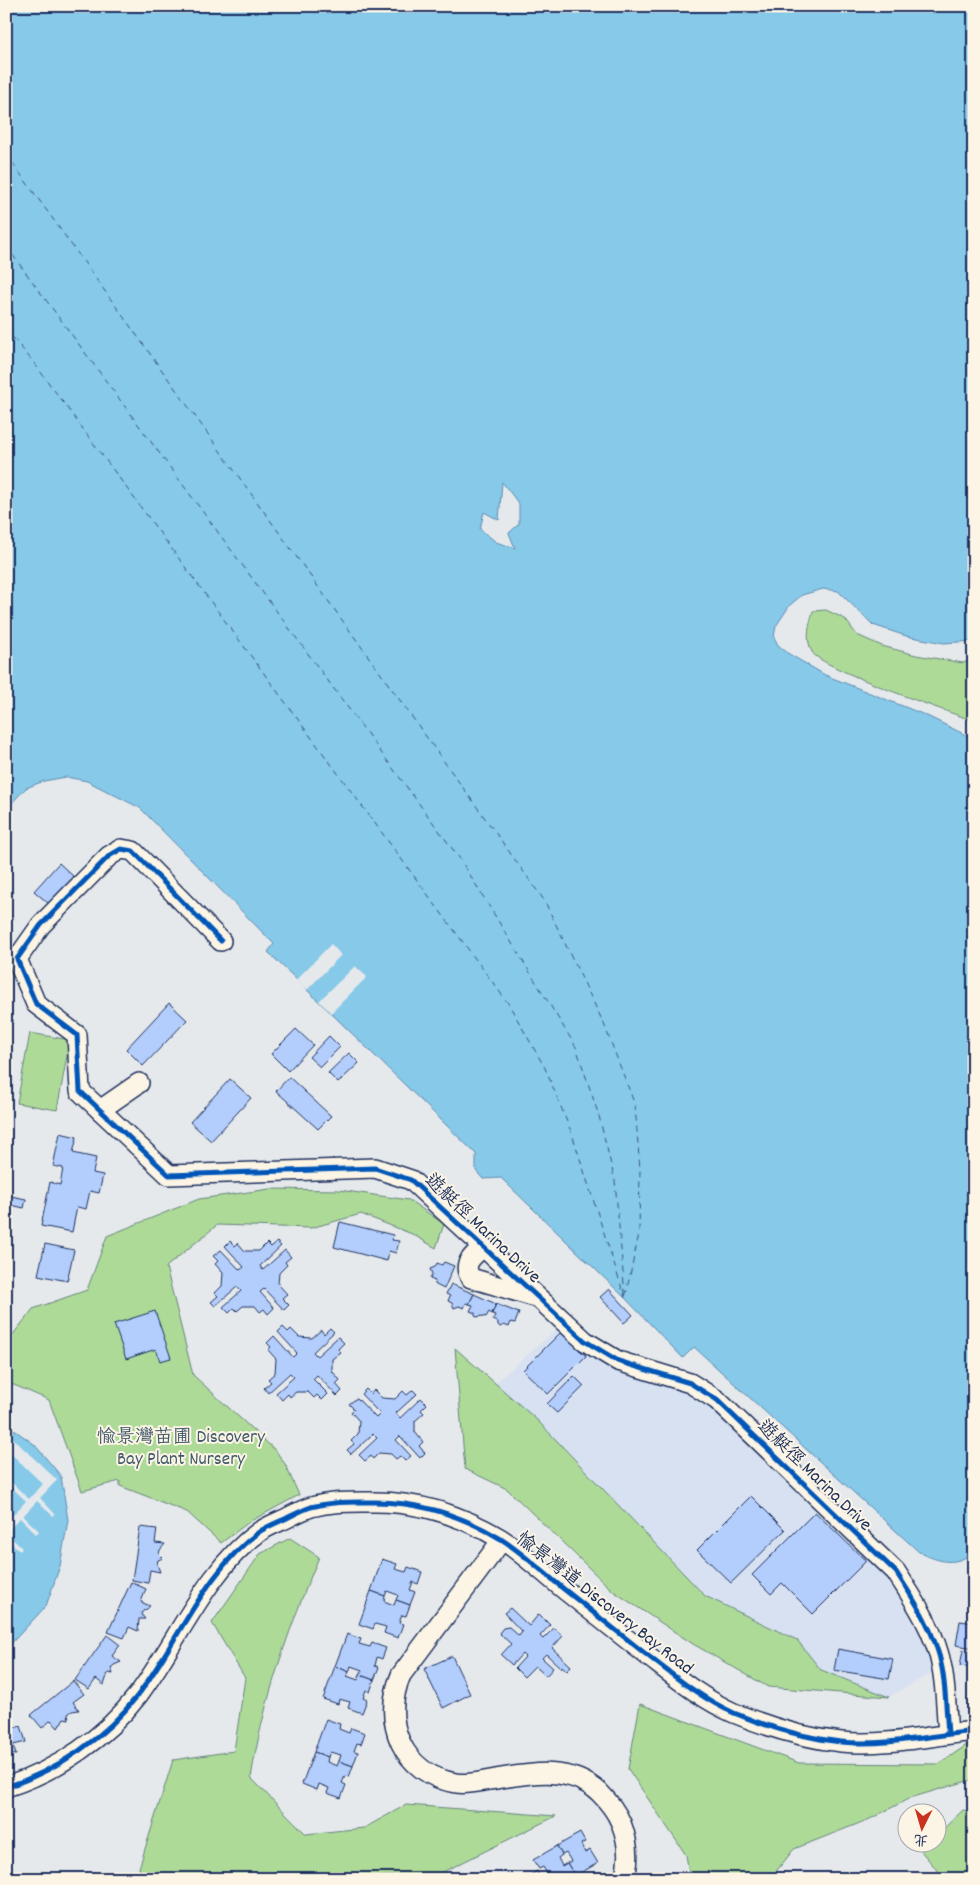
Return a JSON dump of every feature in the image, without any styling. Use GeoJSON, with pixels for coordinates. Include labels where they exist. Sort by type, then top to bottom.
{"type":"FeatureCollection","features":[{"type":"Feature","properties":{"kind":"street","name":"遊艇徑 Marina Drive"},"geometry":{"type":"LineString","coordinates":[[222,940],[133,851],[121,849],[109,856],[41,925],[17,959],[36,1004],[77,1035],[80,1091],[170,1175],[375,1168],[411,1180],[585,1341],[618,1361],[690,1384],[717,1400],[896,1572],[914,1600],[931,1633],[942,1668],[948,1733]]}},
{"type":"Feature","properties":{"kind":"street"},"geometry":{"type":"LineString","coordinates":[[100,1110],[139,1083]]}},
{"type":"Feature","properties":{"kind":"street"},"geometry":{"type":"LineString","coordinates":[[483,1247],[466,1266],[470,1278],[539,1298]]}},
{"type":"Feature","properties":{"kind":"street","name":"愉景灣道 Discovery Bay Road"},"geometry":{"type":"LineString","coordinates":[[6,1787],[44,1772],[70,1757],[116,1719],[136,1697],[154,1672],[200,1599],[234,1553],[261,1531],[309,1508],[337,1502],[383,1502],[416,1505],[452,1514],[502,1540],[670,1673],[701,1696],[733,1712],[794,1733],[842,1742],[890,1741],[974,1731]]}},
{"type":"Feature","properties":{"kind":"street"},"geometry":{"type":"LineString","coordinates":[[502,1540],[401,1675],[396,1687],[393,1706],[394,1725],[398,1737],[403,1748],[431,1775],[456,1783],[468,1784],[538,1772],[557,1773],[576,1778],[593,1788],[608,1801],[619,1817],[626,1835],[628,1855],[624,1879]]}},
{"type":"Feature","properties":{"kind":"shaded area"},"geometry":{"type":"Polygon","coordinates":[[[565,1322],[585,1341],[690,1383],[896,1572],[942,1667],[889,1697],[820,1670],[797,1640],[705,1596],[537,1420],[495,1383],[565,1322]]]}},
{"type":"Feature","properties":{"kind":"green space"},"geometry":{"type":"Polygon","coordinates":[[[826,610],[845,619],[857,635],[882,646],[916,655],[963,663],[974,659],[974,721],[887,689],[820,659],[812,652],[808,632],[813,611],[826,610]]]}},
{"type":"Feature","properties":{"kind":"green space"},"geometry":{"type":"Polygon","coordinates":[[[30,1033],[70,1040],[57,1110],[17,1103],[30,1033]]]}},
{"type":"Feature","properties":{"kind":"green space","name":"愉景灣苗圃 Discovery Bay Plant Nursery"},"geometry":{"type":"Polygon","coordinates":[[[270,1189],[339,1190],[409,1200],[444,1224],[436,1248],[412,1234],[361,1214],[311,1228],[217,1225],[166,1267],[193,1375],[276,1451],[285,1464],[299,1495],[249,1522],[221,1543],[187,1512],[120,1486],[120,1481],[82,1491],[49,1400],[7,1382],[11,1337],[33,1309],[87,1290],[107,1236],[199,1199],[270,1189]]]}},
{"type":"Feature","properties":{"kind":"green space"},"geometry":{"type":"Polygon","coordinates":[[[455,1348],[537,1420],[705,1596],[797,1640],[821,1670],[889,1697],[768,1687],[693,1644],[613,1591],[507,1489],[465,1469],[455,1348]]]}},
{"type":"Feature","properties":{"kind":"green space"},"geometry":{"type":"Polygon","coordinates":[[[290,1538],[319,1557],[278,1665],[262,1721],[251,1778],[306,1834],[364,1828],[406,1805],[556,1816],[441,1873],[340,1879],[143,1879],[139,1868],[173,1760],[234,1751],[245,1678],[212,1623],[260,1554],[290,1538]]]}},
{"type":"Feature","properties":{"kind":"green space"},"geometry":{"type":"Polygon","coordinates":[[[640,1704],[799,1763],[939,1764],[974,1740],[974,1779],[898,1802],[898,1804],[870,1819],[794,1849],[770,1879],[690,1879],[686,1855],[628,1769],[640,1704]]]}},
{"type":"Feature","properties":{"kind":"green space"},"geometry":{"type":"Polygon","coordinates":[[[963,1810],[974,1812],[974,1879],[945,1879],[922,1852],[948,1852],[948,1824],[963,1810]]]}},
{"type":"Feature","properties":{"kind":"water"},"geometry":{"type":"Polygon","coordinates":[[[6,6],[974,6],[974,641],[944,643],[906,636],[873,625],[838,591],[823,589],[802,595],[790,605],[776,626],[774,637],[778,645],[789,654],[825,675],[925,715],[974,739],[974,1552],[960,1560],[947,1561],[919,1552],[694,1347],[683,1358],[625,1298],[501,1178],[483,1179],[476,1171],[476,1154],[268,952],[274,944],[140,808],[87,781],[66,777],[44,781],[26,788],[6,809],[6,6]],[[502,482],[499,520],[484,512],[480,529],[496,542],[515,548],[509,533],[519,524],[519,504],[502,482]]]}},
{"type":"Feature","properties":{"kind":"water"},"geometry":{"type":"Polygon","coordinates":[[[6,1424],[34,1444],[61,1476],[68,1520],[60,1566],[46,1606],[6,1649],[6,1424]]]}},
{"type":"Feature","properties":{"kind":"pier"},"geometry":{"type":"Polygon","coordinates":[[[331,944],[341,955],[307,990],[296,980],[331,944]]]}},
{"type":"Feature","properties":{"kind":"pier"},"geometry":{"type":"Polygon","coordinates":[[[355,966],[367,977],[331,1013],[319,1001],[355,966]]]}},
{"type":"Feature","properties":{"kind":"pier"},"geometry":{"type":"Polygon","coordinates":[[[6,1432],[57,1480],[40,1498],[55,1514],[53,1516],[37,1501],[23,1516],[39,1531],[36,1534],[20,1518],[6,1533],[6,1523],[8,1520],[6,1513],[11,1517],[26,1501],[7,1483],[10,1481],[29,1499],[43,1484],[6,1449],[6,1432]]]}},
{"type":"Feature","properties":{"kind":"pier"},"geometry":{"type":"Polygon","coordinates":[[[6,1533],[22,1548],[20,1551],[6,1538],[6,1533]]]}},
{"type":"Feature","properties":{"kind":"building"},"geometry":{"type":"Polygon","coordinates":[[[59,863],[74,877],[49,904],[34,891],[59,863]]]}},
{"type":"Feature","properties":{"kind":"building"},"geometry":{"type":"Polygon","coordinates":[[[169,1003],[187,1020],[143,1066],[126,1049],[169,1003]]]}},
{"type":"Feature","properties":{"kind":"building"},"geometry":{"type":"Polygon","coordinates":[[[296,1029],[313,1045],[288,1071],[271,1054],[296,1029]]]}},
{"type":"Feature","properties":{"kind":"building"},"geometry":{"type":"Polygon","coordinates":[[[329,1036],[340,1047],[320,1067],[309,1057],[329,1036]]]}},
{"type":"Feature","properties":{"kind":"building"},"geometry":{"type":"Polygon","coordinates":[[[349,1053],[359,1063],[338,1083],[328,1073],[349,1053]]]}},
{"type":"Feature","properties":{"kind":"building"},"geometry":{"type":"Polygon","coordinates":[[[289,1077],[331,1116],[318,1129],[276,1091],[289,1077]]]}},
{"type":"Feature","properties":{"kind":"building"},"geometry":{"type":"Polygon","coordinates":[[[230,1079],[251,1098],[211,1141],[190,1122],[230,1079]]]}},
{"type":"Feature","properties":{"kind":"building"},"geometry":{"type":"Polygon","coordinates":[[[60,1133],[77,1137],[73,1153],[96,1158],[93,1173],[103,1175],[99,1193],[90,1191],[86,1209],[77,1207],[72,1232],[41,1226],[50,1182],[60,1185],[63,1168],[53,1166],[60,1133]]]}},
{"type":"Feature","properties":{"kind":"building"},"geometry":{"type":"Polygon","coordinates":[[[6,1195],[26,1199],[24,1208],[11,1205],[6,1230],[6,1195]]]}},
{"type":"Feature","properties":{"kind":"building"},"geometry":{"type":"Polygon","coordinates":[[[340,1222],[393,1235],[392,1240],[399,1241],[396,1253],[389,1251],[387,1261],[334,1247],[340,1222]]]}},
{"type":"Feature","properties":{"kind":"building"},"geometry":{"type":"Polygon","coordinates":[[[230,1241],[235,1246],[238,1243],[245,1251],[259,1251],[267,1243],[271,1247],[277,1242],[281,1246],[260,1266],[263,1270],[285,1250],[291,1257],[285,1262],[287,1265],[279,1273],[278,1284],[287,1294],[282,1298],[289,1305],[284,1310],[264,1289],[260,1292],[274,1308],[268,1314],[264,1309],[260,1312],[255,1306],[243,1306],[237,1311],[234,1308],[229,1313],[223,1307],[241,1291],[237,1287],[215,1306],[211,1302],[218,1296],[215,1293],[222,1286],[223,1273],[215,1264],[218,1261],[213,1256],[221,1250],[240,1270],[244,1267],[225,1246],[230,1241]]]}},
{"type":"Feature","properties":{"kind":"building"},"geometry":{"type":"Polygon","coordinates":[[[45,1244],[74,1250],[67,1281],[38,1275],[45,1244]]]}},
{"type":"Feature","properties":{"kind":"building"},"geometry":{"type":"Polygon","coordinates":[[[444,1262],[454,1266],[444,1289],[434,1284],[435,1281],[430,1279],[432,1274],[430,1269],[435,1267],[437,1263],[442,1265],[444,1262]]]}},
{"type":"Feature","properties":{"kind":"building"},"geometry":{"type":"Polygon","coordinates":[[[451,1284],[474,1294],[469,1304],[466,1303],[464,1308],[459,1306],[454,1308],[452,1303],[448,1301],[450,1296],[446,1294],[451,1284]]]}},
{"type":"Feature","properties":{"kind":"building"},"geometry":{"type":"Polygon","coordinates":[[[609,1289],[633,1315],[624,1323],[600,1297],[609,1289]]]}},
{"type":"Feature","properties":{"kind":"building"},"geometry":{"type":"Polygon","coordinates":[[[474,1294],[496,1304],[492,1314],[489,1312],[486,1317],[477,1317],[475,1313],[470,1311],[473,1305],[469,1304],[474,1294]]]}},
{"type":"Feature","properties":{"kind":"building"},"geometry":{"type":"Polygon","coordinates":[[[496,1304],[519,1313],[515,1323],[511,1322],[509,1327],[504,1325],[500,1327],[498,1322],[493,1320],[495,1315],[492,1314],[496,1304]]]}},
{"type":"Feature","properties":{"kind":"building"},"geometry":{"type":"Polygon","coordinates":[[[155,1311],[171,1358],[160,1361],[156,1349],[126,1359],[114,1324],[155,1311]]]}},
{"type":"Feature","properties":{"kind":"building"},"geometry":{"type":"Polygon","coordinates":[[[283,1327],[288,1332],[291,1329],[299,1337],[312,1338],[321,1330],[324,1334],[330,1328],[334,1332],[313,1352],[317,1356],[338,1337],[344,1343],[338,1349],[341,1352],[332,1359],[332,1371],[340,1380],[336,1384],[342,1391],[337,1396],[317,1375],[313,1379],[328,1394],[322,1400],[317,1395],[314,1398],[308,1392],[296,1392],[290,1397],[288,1394],[282,1400],[276,1393],[294,1377],[290,1373],[268,1393],[264,1388],[271,1382],[268,1379],[275,1373],[276,1359],[268,1350],[271,1347],[267,1343],[274,1336],[293,1357],[297,1353],[278,1332],[283,1327]]]}},
{"type":"Feature","properties":{"kind":"building"},"geometry":{"type":"Polygon","coordinates":[[[561,1332],[586,1356],[548,1394],[523,1370],[561,1332]]]}},
{"type":"Feature","properties":{"kind":"building"},"geometry":{"type":"Polygon","coordinates":[[[574,1376],[584,1386],[557,1413],[547,1404],[574,1376]]]}},
{"type":"Feature","properties":{"kind":"building"},"geometry":{"type":"Polygon","coordinates":[[[366,1389],[371,1394],[374,1390],[382,1398],[395,1399],[403,1391],[407,1395],[413,1390],[417,1394],[396,1413],[400,1418],[421,1398],[427,1404],[421,1410],[424,1413],[415,1421],[415,1432],[423,1442],[419,1446],[425,1453],[420,1458],[400,1436],[396,1440],[411,1456],[405,1461],[400,1456],[396,1459],[391,1454],[379,1453],[373,1459],[371,1456],[365,1461],[359,1455],[377,1438],[373,1434],[351,1454],[347,1450],[354,1444],[351,1441],[358,1434],[359,1421],[351,1412],[354,1409],[349,1404],[357,1398],[376,1418],[380,1414],[361,1394],[366,1389]]]}},
{"type":"Feature","properties":{"kind":"building"},"geometry":{"type":"Polygon","coordinates":[[[751,1496],[785,1530],[731,1583],[697,1550],[751,1496]]]}},
{"type":"Feature","properties":{"kind":"building"},"geometry":{"type":"Polygon","coordinates":[[[815,1512],[866,1561],[813,1614],[782,1583],[771,1594],[752,1575],[815,1512]]]}},
{"type":"Feature","properties":{"kind":"building"},"geometry":{"type":"Polygon","coordinates":[[[140,1527],[157,1529],[155,1543],[165,1544],[159,1554],[163,1558],[158,1560],[157,1564],[160,1572],[150,1570],[148,1583],[132,1580],[140,1527]]]}},
{"type":"Feature","properties":{"kind":"building"},"geometry":{"type":"Polygon","coordinates":[[[382,1559],[397,1564],[395,1569],[406,1572],[408,1567],[422,1572],[418,1584],[413,1582],[410,1590],[415,1592],[410,1605],[396,1600],[398,1595],[387,1591],[385,1596],[371,1591],[382,1559]]]}},
{"type":"Feature","properties":{"kind":"building"},"geometry":{"type":"Polygon","coordinates":[[[131,1582],[146,1589],[141,1602],[150,1606],[141,1614],[145,1619],[139,1619],[138,1631],[129,1627],[124,1638],[108,1632],[131,1582]]]}},
{"type":"Feature","properties":{"kind":"building"},"geometry":{"type":"Polygon","coordinates":[[[371,1591],[385,1596],[384,1601],[394,1605],[396,1600],[410,1605],[406,1616],[402,1615],[399,1623],[403,1624],[398,1638],[384,1633],[386,1627],[375,1624],[373,1629],[359,1624],[371,1591]]]}},
{"type":"Feature","properties":{"kind":"building"},"geometry":{"type":"Polygon","coordinates":[[[510,1608],[529,1626],[539,1614],[550,1625],[540,1636],[543,1639],[554,1628],[563,1636],[552,1648],[571,1666],[567,1671],[546,1654],[542,1658],[553,1668],[546,1676],[535,1666],[524,1677],[515,1668],[525,1657],[522,1654],[512,1665],[501,1655],[511,1644],[499,1633],[503,1628],[509,1627],[519,1636],[522,1632],[504,1613],[510,1608]]]}},
{"type":"Feature","properties":{"kind":"building"},"geometry":{"type":"Polygon","coordinates":[[[960,1621],[974,1623],[974,1648],[956,1645],[960,1621]]]}},
{"type":"Feature","properties":{"kind":"building"},"geometry":{"type":"Polygon","coordinates":[[[347,1634],[361,1639],[359,1644],[370,1647],[372,1643],[386,1648],[382,1659],[377,1657],[375,1666],[379,1667],[374,1680],[360,1675],[362,1670],[351,1666],[349,1672],[335,1666],[347,1634]]]}},
{"type":"Feature","properties":{"kind":"building"},"geometry":{"type":"Polygon","coordinates":[[[107,1635],[120,1645],[112,1656],[121,1662],[111,1668],[113,1674],[108,1673],[104,1685],[96,1679],[89,1689],[75,1680],[107,1635]]]}},
{"type":"Feature","properties":{"kind":"building"},"geometry":{"type":"Polygon","coordinates":[[[838,1649],[893,1659],[889,1679],[834,1670],[838,1649]]]}},
{"type":"Feature","properties":{"kind":"building"},"geometry":{"type":"Polygon","coordinates":[[[963,1650],[974,1652],[974,1668],[960,1666],[963,1650]]]}},
{"type":"Feature","properties":{"kind":"building"},"geometry":{"type":"Polygon","coordinates":[[[452,1656],[470,1694],[443,1708],[424,1669],[452,1656]]]}},
{"type":"Feature","properties":{"kind":"building"},"geometry":{"type":"Polygon","coordinates":[[[335,1666],[349,1672],[347,1676],[358,1680],[360,1675],[374,1680],[370,1692],[366,1690],[363,1698],[367,1700],[362,1713],[348,1708],[350,1702],[339,1699],[338,1704],[323,1699],[335,1666]]]}},
{"type":"Feature","properties":{"kind":"building"},"geometry":{"type":"Polygon","coordinates":[[[73,1681],[84,1694],[73,1702],[79,1710],[68,1714],[69,1719],[64,1718],[58,1728],[51,1720],[42,1728],[31,1715],[73,1681]]]}},
{"type":"Feature","properties":{"kind":"building"},"geometry":{"type":"Polygon","coordinates":[[[326,1719],[340,1724],[339,1729],[349,1733],[351,1728],[365,1733],[361,1744],[357,1743],[354,1751],[358,1752],[353,1766],[339,1761],[341,1755],[330,1752],[328,1757],[314,1752],[326,1719]]]}},
{"type":"Feature","properties":{"kind":"building"},"geometry":{"type":"Polygon","coordinates":[[[21,1726],[26,1742],[13,1745],[16,1755],[6,1754],[6,1730],[21,1726]]]}},
{"type":"Feature","properties":{"kind":"building"},"geometry":{"type":"Polygon","coordinates":[[[314,1752],[328,1757],[327,1762],[337,1766],[339,1761],[353,1766],[349,1777],[345,1776],[342,1783],[346,1785],[341,1798],[327,1793],[329,1788],[319,1784],[317,1790],[302,1784],[314,1752]]]}},
{"type":"Feature","properties":{"kind":"building"},"geometry":{"type":"Polygon","coordinates":[[[580,1833],[585,1842],[581,1844],[585,1853],[590,1850],[598,1863],[575,1876],[567,1863],[571,1861],[566,1853],[562,1855],[557,1846],[580,1833]]]}},
{"type":"Feature","properties":{"kind":"building"},"geometry":{"type":"Polygon","coordinates":[[[557,1846],[562,1855],[558,1858],[562,1866],[567,1863],[575,1876],[570,1879],[545,1879],[544,1877],[548,1875],[543,1867],[539,1869],[533,1860],[557,1846]]]}},
{"type":"Feature","properties":{"kind":"building"},"geometry":{"type":"Polygon","coordinates":[[[537,1871],[541,1879],[524,1879],[537,1871]]]}},
{"type":"Feature","properties":{"kind":"ferry route"},"geometry":{"type":"LineString","coordinates":[[6,154],[544,900],[604,1024],[635,1105],[640,1170],[639,1234],[625,1298]]}},
{"type":"Feature","properties":{"kind":"ferry route"},"geometry":{"type":"LineString","coordinates":[[6,246],[460,859],[576,1047],[599,1116],[615,1181],[625,1295]]}},
{"type":"Feature","properties":{"kind":"ferry route"},"geometry":{"type":"LineString","coordinates":[[6,329],[34,363],[508,1003],[545,1068],[572,1134],[625,1298]]}},
{"type":"Feature","properties":{"kind":"cycle path"},"geometry":{"type":"LineString","coordinates":[[221,941],[133,851],[121,849],[109,856],[41,925],[17,959],[36,1004],[77,1035],[80,1091],[169,1175],[375,1168],[411,1180],[585,1341],[618,1361],[690,1383],[717,1400],[896,1572],[924,1618],[935,1642],[942,1668],[948,1733]]}},
{"type":"Feature","properties":{"kind":"cycle path"},"geometry":{"type":"LineString","coordinates":[[6,1787],[44,1772],[62,1762],[111,1725],[138,1695],[193,1608],[223,1566],[240,1548],[262,1530],[304,1510],[319,1505],[343,1502],[392,1503],[425,1508],[456,1517],[487,1531],[517,1551],[691,1689],[723,1708],[760,1723],[813,1738],[858,1743],[891,1742],[974,1731]]}}]}
